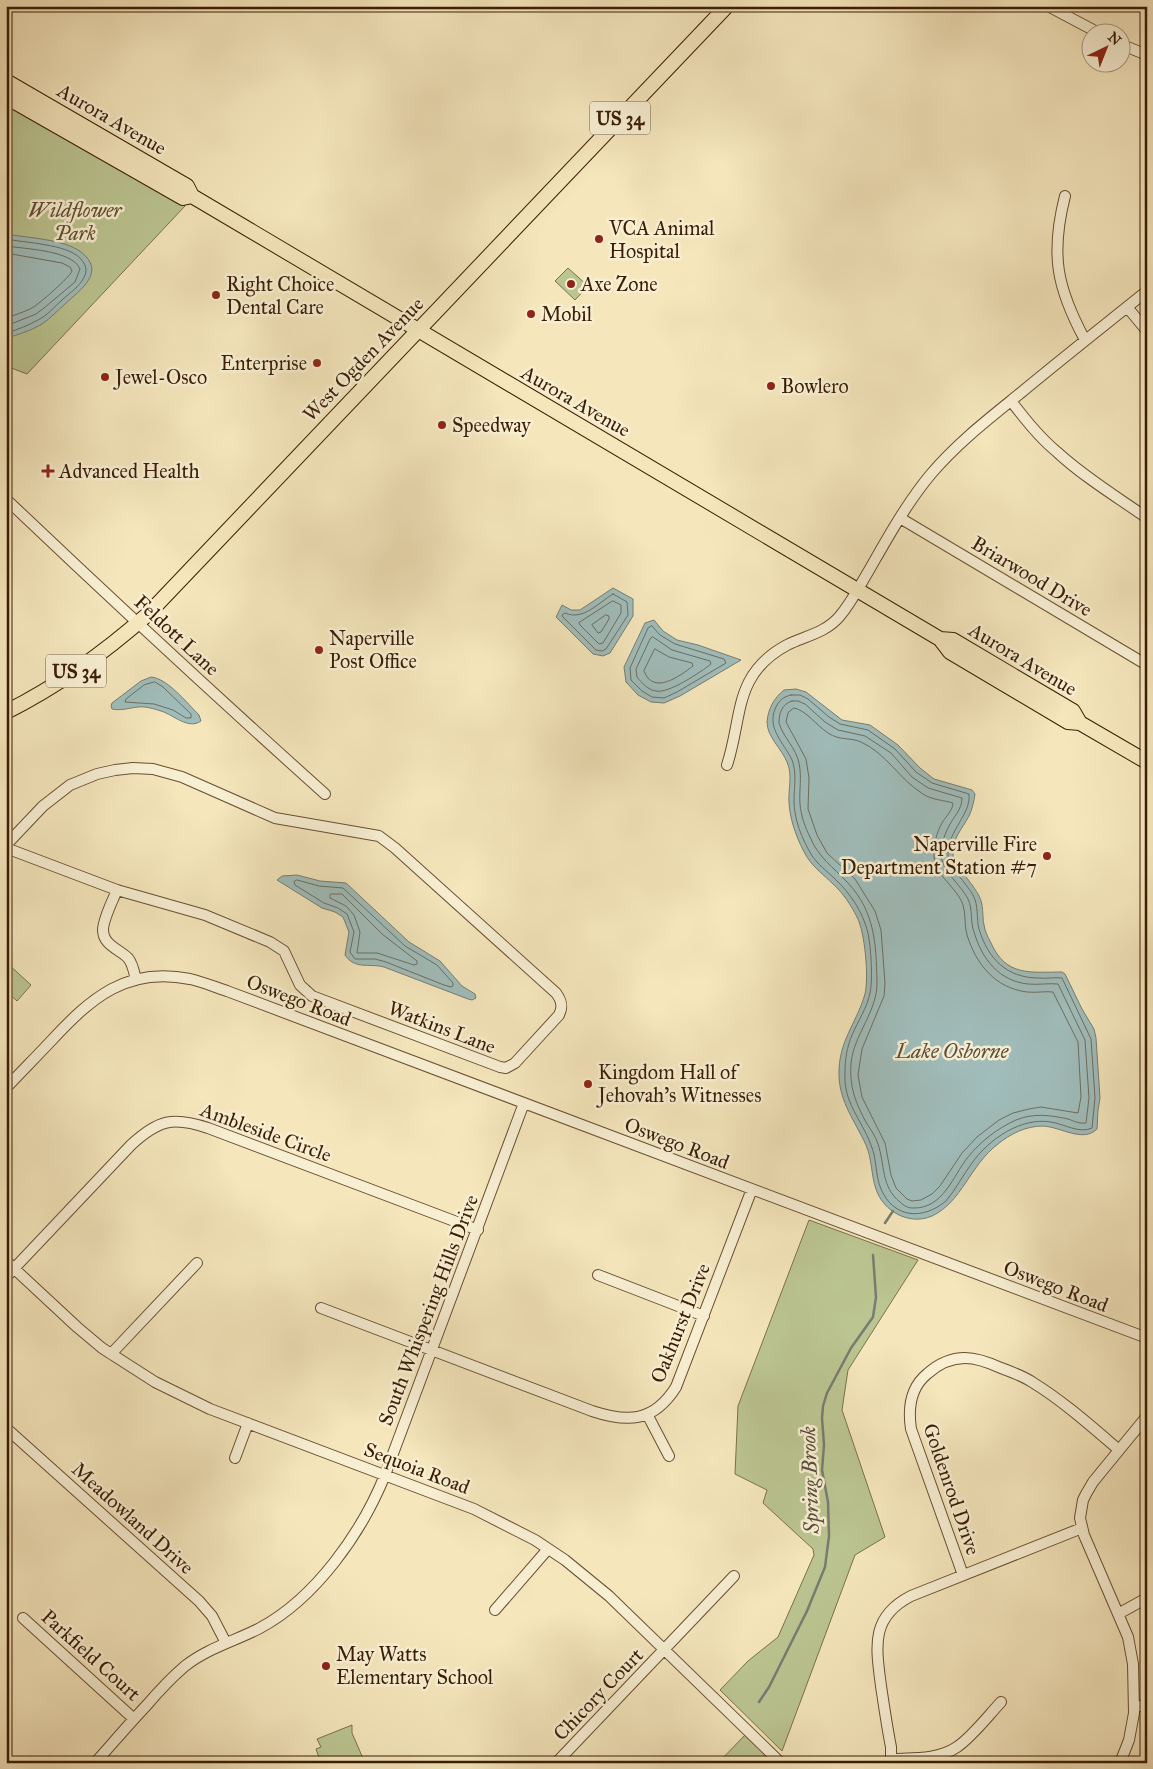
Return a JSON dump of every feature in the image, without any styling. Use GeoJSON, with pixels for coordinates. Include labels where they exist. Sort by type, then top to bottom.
{"type":"FeatureCollection","features":[{"type":"Feature","properties":{"kind":"main road","name":"West Ogden Avenue"},"geometry":{"type":"LineString","coordinates":[[6,712],[80,669],[138,623],[727,6]]}},
{"type":"Feature","properties":{"kind":"main road","name":"Aurora Avenue"},"geometry":{"type":"LineString","coordinates":[[6,81],[187,186],[192,196],[940,639],[953,640],[1065,706],[1073,711],[1080,723],[1147,762]]}},
{"type":"Feature","properties":{"kind":"main road","name":"Aurora Avenue"},"geometry":{"type":"LineString","coordinates":[[6,97],[182,198],[192,196]]}},
{"type":"Feature","properties":{"kind":"street"},"geometry":{"type":"LineString","coordinates":[[1048,6],[1080,23]]}},
{"type":"Feature","properties":{"kind":"street"},"geometry":{"type":"LineString","coordinates":[[1130,48],[1147,55]]}},
{"type":"Feature","properties":{"kind":"street"},"geometry":{"type":"LineString","coordinates":[[1065,196],[1057,232],[1056,248],[1059,274],[1068,306],[1085,340]]}},
{"type":"Feature","properties":{"kind":"street"},"geometry":{"type":"LineString","coordinates":[[727,765],[733,746],[740,703],[745,688],[762,663],[778,650],[832,624],[858,590],[918,491],[950,452],[1147,291]]}},
{"type":"Feature","properties":{"kind":"street"},"geometry":{"type":"LineString","coordinates":[[1127,307],[1147,331]]}},
{"type":"Feature","properties":{"kind":"street"},"geometry":{"type":"LineString","coordinates":[[1011,401],[1057,453],[1147,518]]}},
{"type":"Feature","properties":{"kind":"street","name":"Feldott Lane"},"geometry":{"type":"LineString","coordinates":[[6,499],[325,794]]}},
{"type":"Feature","properties":{"kind":"street","name":"Briarwood Drive"},"geometry":{"type":"LineString","coordinates":[[900,518],[1147,665]]}},
{"type":"Feature","properties":{"kind":"street","name":"Watkins Lane"},"geometry":{"type":"LineString","coordinates":[[143,768],[173,774],[192,781],[275,818],[379,836],[387,841],[556,994],[562,1004],[559,1015],[515,1063],[506,1068],[500,1067],[312,996],[300,985],[284,951],[270,942],[205,915],[117,890],[6,847],[43,806],[62,790],[83,779],[115,770],[143,768]]}},
{"type":"Feature","properties":{"kind":"street"},"geometry":{"type":"LineString","coordinates":[[117,890],[103,931],[108,943],[131,962],[136,980]]}},
{"type":"Feature","properties":{"kind":"street","name":"Oswego Road"},"geometry":{"type":"LineString","coordinates":[[6,1088],[83,1008],[109,990],[136,980],[148,978],[175,977],[204,983],[1147,1338]]}},
{"type":"Feature","properties":{"kind":"street","name":"South Whispering Hills Drive"},"geometry":{"type":"LineString","coordinates":[[94,1763],[171,1678],[198,1656],[273,1620],[304,1595],[337,1559],[357,1533],[386,1475],[524,1103]]}},
{"type":"Feature","properties":{"kind":"street","name":"Ambleside Circle"},"geometry":{"type":"LineString","coordinates":[[6,1277],[10,1265],[130,1145],[142,1134],[157,1125],[175,1121],[208,1128],[478,1230]]}},
{"type":"Feature","properties":{"kind":"street","name":"Oakhurst Drive"},"geometry":{"type":"LineString","coordinates":[[321,1308],[611,1418],[622,1419],[647,1414],[664,1403],[676,1387],[752,1189]]}},
{"type":"Feature","properties":{"kind":"street"},"geometry":{"type":"LineString","coordinates":[[111,1354],[197,1263]]}},
{"type":"Feature","properties":{"kind":"street","name":"Sequoia Road"},"geometry":{"type":"LineString","coordinates":[[10,1265],[77,1327],[111,1354],[155,1382],[186,1398],[248,1423],[474,1509],[509,1526],[548,1549],[591,1581],[665,1649],[781,1763]]}},
{"type":"Feature","properties":{"kind":"street"},"geometry":{"type":"LineString","coordinates":[[598,1275],[704,1316]]}},
{"type":"Feature","properties":{"kind":"street","name":"Goldenrod Drive"},"geometry":{"type":"LineString","coordinates":[[963,1575],[911,1429],[909,1418],[910,1402],[915,1388],[931,1370],[950,1360],[964,1358],[988,1362],[1022,1376],[1054,1396],[1119,1450]]}},
{"type":"Feature","properties":{"kind":"street"},"geometry":{"type":"LineString","coordinates":[[647,1414],[669,1456]]}},
{"type":"Feature","properties":{"kind":"street"},"geometry":{"type":"LineString","coordinates":[[1120,1763],[1131,1734],[1135,1687],[1132,1655],[1128,1638],[1082,1528],[1080,1518],[1086,1494],[1093,1482],[1147,1416]]}},
{"type":"Feature","properties":{"kind":"street"},"geometry":{"type":"LineString","coordinates":[[235,1458],[248,1423]]}},
{"type":"Feature","properties":{"kind":"street","name":"Meadowland Drive"},"geometry":{"type":"LineString","coordinates":[[6,1428],[199,1600],[212,1616],[226,1643]]}},
{"type":"Feature","properties":{"kind":"street"},"geometry":{"type":"LineString","coordinates":[[1001,1702],[964,1742],[949,1752],[930,1757],[892,1761],[876,1652],[876,1642],[881,1626],[888,1614],[903,1600],[1082,1528]]}},
{"type":"Feature","properties":{"kind":"street"},"geometry":{"type":"LineString","coordinates":[[495,1610],[548,1549]]}},
{"type":"Feature","properties":{"kind":"street","name":"Chicory Court"},"geometry":{"type":"LineString","coordinates":[[556,1763],[734,1576]]}},
{"type":"Feature","properties":{"kind":"street"},"geometry":{"type":"LineString","coordinates":[[1118,1614],[1147,1598]]}},
{"type":"Feature","properties":{"kind":"street","name":"Parkfield Court"},"geometry":{"type":"LineString","coordinates":[[23,1618],[134,1719]]}},
{"type":"Feature","properties":{"kind":"street"},"geometry":{"type":"LineString","coordinates":[[1134,1706],[1147,1706]]}},
{"type":"Feature","properties":{"kind":"green space","name":"Wildflower Park"},"geometry":{"type":"Polygon","coordinates":[[[6,102],[185,206],[27,374],[6,366],[6,102]]]}},
{"type":"Feature","properties":{"kind":"green space","name":"Axe Zone"},"geometry":{"type":"Polygon","coordinates":[[[568,268],[588,286],[575,300],[555,281],[568,268]]]}},
{"type":"Feature","properties":{"kind":"green space"},"geometry":{"type":"Polygon","coordinates":[[[6,962],[31,985],[17,1001],[6,991],[6,962]]]}},
{"type":"Feature","properties":{"kind":"green space"},"geometry":{"type":"Polygon","coordinates":[[[809,1220],[918,1260],[848,1370],[842,1410],[885,1537],[855,1555],[782,1751],[720,1690],[748,1661],[778,1637],[814,1555],[813,1549],[763,1503],[767,1490],[735,1474],[738,1406],[809,1220]]]}},
{"type":"Feature","properties":{"kind":"green space"},"geometry":{"type":"Polygon","coordinates":[[[352,1725],[352,1733],[365,1763],[321,1763],[316,1749],[321,1747],[317,1739],[352,1725]]]}},
{"type":"Feature","properties":{"kind":"green space"},"geometry":{"type":"Polygon","coordinates":[[[745,1735],[773,1763],[718,1763],[745,1735]]]}},
{"type":"Feature","properties":{"kind":"water"},"geometry":{"type":"Polygon","coordinates":[[[6,234],[65,244],[81,252],[88,259],[92,267],[91,274],[84,287],[42,324],[6,338],[6,234]]]}},
{"type":"Feature","properties":{"kind":"water"},"geometry":{"type":"Polygon","coordinates":[[[613,588],[633,599],[633,616],[610,653],[603,656],[593,654],[556,617],[562,605],[571,610],[580,610],[613,588]]]}},
{"type":"Feature","properties":{"kind":"water"},"geometry":{"type":"Polygon","coordinates":[[[654,620],[663,631],[677,640],[741,660],[680,696],[664,703],[651,702],[638,695],[626,682],[624,667],[645,623],[654,620]]]}},
{"type":"Feature","properties":{"kind":"water"},"geometry":{"type":"Polygon","coordinates":[[[151,677],[157,678],[170,686],[199,715],[201,721],[191,724],[186,723],[166,713],[147,707],[112,709],[112,703],[141,681],[151,677]]]}},
{"type":"Feature","properties":{"kind":"water","name":"Lake Osborne"},"geometry":{"type":"Polygon","coordinates":[[[796,689],[806,692],[842,720],[870,725],[898,745],[920,768],[934,779],[972,790],[975,794],[972,808],[956,839],[953,854],[956,863],[981,899],[984,928],[991,943],[1004,962],[1012,967],[1030,972],[1062,972],[1065,974],[1094,1029],[1100,1098],[1097,1129],[1085,1135],[1037,1126],[1013,1134],[988,1153],[951,1202],[942,1210],[923,1219],[906,1218],[898,1214],[884,1204],[879,1197],[874,1184],[868,1150],[842,1095],[839,1076],[841,1053],[865,994],[866,967],[864,944],[860,924],[852,908],[840,891],[807,857],[795,831],[789,803],[789,767],[785,757],[769,733],[767,722],[772,704],[784,690],[796,689]]]}},
{"type":"Feature","properties":{"kind":"water"},"geometry":{"type":"Polygon","coordinates":[[[297,875],[320,881],[346,883],[409,942],[440,961],[462,986],[475,994],[476,998],[468,999],[384,967],[353,963],[345,955],[349,932],[343,917],[322,908],[277,880],[282,876],[297,875]]]}},
{"type":"Feature","properties":{"kind":"waterway","name":"Spring Brook"},"geometry":{"type":"LineString","coordinates":[[885,1223],[893,1211]]}},
{"type":"Feature","properties":{"kind":"waterway","name":"Spring Brook"},"geometry":{"type":"LineString","coordinates":[[759,1702],[769,1687],[807,1611],[825,1567],[829,1536],[828,1502],[822,1470],[824,1445],[823,1406],[827,1393],[851,1348],[873,1317],[876,1297],[873,1255]]}},
{"type":"Feature","properties":{"kind":"place","name":"VCA Animal Hospital"},"geometry":{"type":"Point","coordinates":[599,239]}},
{"type":"Feature","properties":{"kind":"place","name":"Axe Zone"},"geometry":{"type":"Point","coordinates":[571,284]}},
{"type":"Feature","properties":{"kind":"place","name":"Right Choice Dental Care"},"geometry":{"type":"Point","coordinates":[216,295]}},
{"type":"Feature","properties":{"kind":"place","name":"Mobil"},"geometry":{"type":"Point","coordinates":[531,314]}},
{"type":"Feature","properties":{"kind":"place","name":"Enterprise"},"geometry":{"type":"Point","coordinates":[317,363]}},
{"type":"Feature","properties":{"kind":"place","name":"Jewel-Osco"},"geometry":{"type":"Point","coordinates":[105,377]}},
{"type":"Feature","properties":{"kind":"place","name":"Bowlero"},"geometry":{"type":"Point","coordinates":[771,386]}},
{"type":"Feature","properties":{"kind":"place","name":"Speedway"},"geometry":{"type":"Point","coordinates":[442,425]}},
{"type":"Feature","properties":{"kind":"place","name":"Advanced Health"},"geometry":{"type":"Point","coordinates":[48,471]}},
{"type":"Feature","properties":{"kind":"place","name":"Naperville Post Office"},"geometry":{"type":"Point","coordinates":[319,650]}},
{"type":"Feature","properties":{"kind":"place","name":"Naperville Fire Department Station #7"},"geometry":{"type":"Point","coordinates":[1047,856]}},
{"type":"Feature","properties":{"kind":"place","name":"Kingdom Hall of Jehovah's Witnesses"},"geometry":{"type":"Point","coordinates":[588,1084]}},
{"type":"Feature","properties":{"kind":"place","name":"May Watts Elementary School"},"geometry":{"type":"Point","coordinates":[326,1666]}}]}
